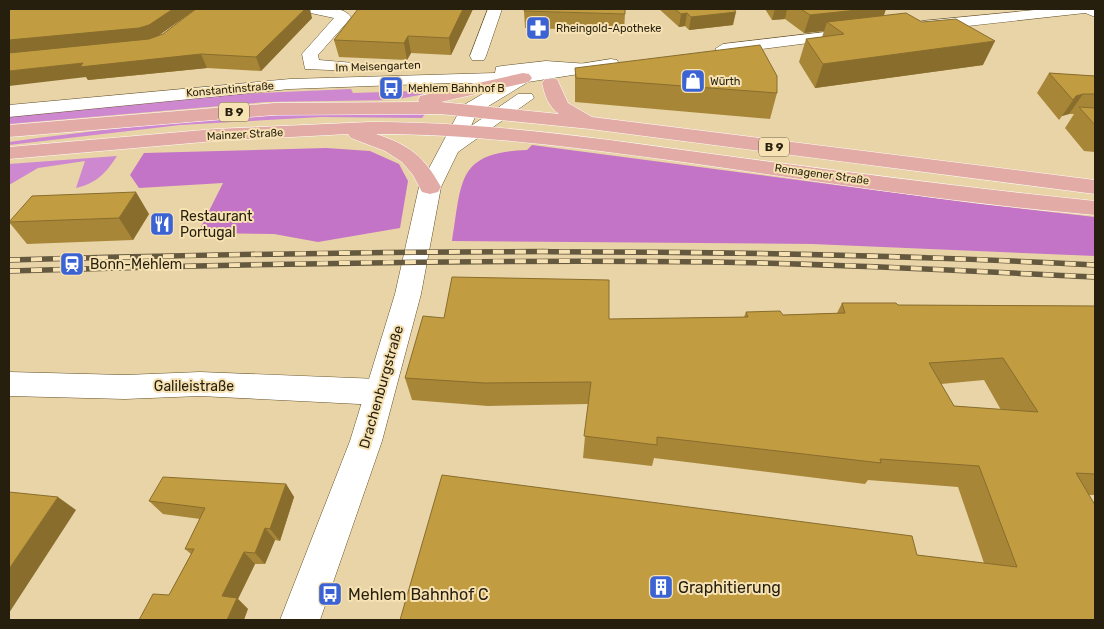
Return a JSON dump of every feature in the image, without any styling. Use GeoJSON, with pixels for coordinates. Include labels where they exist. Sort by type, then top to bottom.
{"type":"FeatureCollection","features":[{"type":"Feature","properties":{"kind":"main road"},"geometry":{"type":"LineString","coordinates":[[399,107],[523,78]]}},
{"type":"Feature","properties":{"kind":"main road"},"geometry":{"type":"LineString","coordinates":[[551,83],[554,100],[561,107],[590,123]]}},
{"type":"Feature","properties":{"kind":"main road","name":"Mainzer Straße"},"geometry":{"type":"LineString","coordinates":[[9,131],[275,109],[399,107],[469,110]]}},
{"type":"Feature","properties":{"kind":"main road","name":"Remagener Straße"},"geometry":{"type":"LineString","coordinates":[[469,110],[590,123],[1095,187]]}},
{"type":"Feature","properties":{"kind":"main road"},"geometry":{"type":"LineString","coordinates":[[342,129],[402,152],[421,167],[430,187]]}},
{"type":"Feature","properties":{"kind":"main road","name":"Mainzer Straße"},"geometry":{"type":"LineString","coordinates":[[9,153],[223,134],[342,129],[468,130]]}},
{"type":"Feature","properties":{"kind":"main road","name":"Remagener Straße"},"geometry":{"type":"LineString","coordinates":[[468,130],[548,138],[962,194],[1095,208]]}},
{"type":"Feature","properties":{"kind":"street","name":"Im Meisengarten"},"geometry":{"type":"LineString","coordinates":[[311,9],[329,11],[344,17],[310,54],[311,65],[332,68],[460,64],[471,61],[478,56]]}},
{"type":"Feature","properties":{"kind":"street"},"geometry":{"type":"LineString","coordinates":[[495,9],[478,56],[483,63],[504,71],[546,66],[582,68]]}},
{"type":"Feature","properties":{"kind":"street"},"geometry":{"type":"LineString","coordinates":[[905,28],[1010,15],[1087,9],[1095,14]]}},
{"type":"Feature","properties":{"kind":"street"},"geometry":{"type":"LineString","coordinates":[[705,52],[859,34]]}},
{"type":"Feature","properties":{"kind":"street"},"geometry":{"type":"LineString","coordinates":[[468,130],[469,110],[523,78],[630,62]]}},
{"type":"Feature","properties":{"kind":"street"},"geometry":{"type":"LineString","coordinates":[[468,130],[551,83],[582,68]]}},
{"type":"Feature","properties":{"kind":"street","name":"Konstantinstraße"},"geometry":{"type":"LineString","coordinates":[[451,78],[504,71]]}},
{"type":"Feature","properties":{"kind":"street","name":"Konstantinstraße"},"geometry":{"type":"LineString","coordinates":[[9,111],[290,84],[451,78],[523,78]]}},
{"type":"Feature","properties":{"kind":"street","name":"Drachenburgstraße"},"geometry":{"type":"LineString","coordinates":[[300,620],[362,454],[408,294],[430,187],[448,151],[468,130]]}},
{"type":"Feature","properties":{"kind":"street","name":"Galileistraße"},"geometry":{"type":"LineString","coordinates":[[9,384],[125,387],[200,384],[380,392]]}},
{"type":"Feature","properties":{"kind":"shaded area"},"geometry":{"type":"Polygon","coordinates":[[[351,89],[353,93],[445,90],[394,100],[267,102],[9,124],[9,116],[212,95],[351,89]]]}},
{"type":"Feature","properties":{"kind":"shaded area"},"geometry":{"type":"Polygon","coordinates":[[[296,114],[425,114],[422,118],[321,117],[180,125],[9,145],[9,142],[116,129],[296,114]]]}},
{"type":"Feature","properties":{"kind":"shaded area"},"geometry":{"type":"Polygon","coordinates":[[[532,145],[972,203],[1095,217],[1095,256],[812,244],[452,241],[461,187],[467,174],[475,164],[487,157],[504,152],[527,150],[532,145]]]}},
{"type":"Feature","properties":{"kind":"shaded area"},"geometry":{"type":"Polygon","coordinates":[[[326,148],[370,151],[399,164],[408,181],[400,228],[318,242],[274,234],[198,233],[223,183],[139,188],[130,175],[144,153],[326,148]]]}},
{"type":"Feature","properties":{"kind":"shaded area"},"geometry":{"type":"Polygon","coordinates":[[[117,156],[100,177],[76,188],[85,161],[38,168],[9,185],[9,164],[117,156]]]}},
{"type":"Feature","properties":{"kind":"building"},"geometry":{"type":"Polygon","coordinates":[[[9,9],[173,9],[149,25],[139,28],[9,40],[9,9]]]}},
{"type":"Feature","properties":{"kind":"building"},"geometry":{"type":"Polygon","coordinates":[[[196,9],[305,9],[256,57],[201,54],[80,67],[83,63],[9,71],[9,53],[149,39],[163,34],[196,9]]]}},
{"type":"Feature","properties":{"kind":"building"},"geometry":{"type":"Polygon","coordinates":[[[358,9],[463,9],[449,38],[408,36],[404,43],[334,40],[358,9]]]}},
{"type":"Feature","properties":{"kind":"building"},"geometry":{"type":"Polygon","coordinates":[[[525,9],[625,9],[625,14],[524,11],[525,9]]]}},
{"type":"Feature","properties":{"kind":"building"},"geometry":{"type":"Polygon","coordinates":[[[675,9],[734,9],[736,12],[691,17],[687,13],[681,14],[675,9]]]}},
{"type":"Feature","properties":{"kind":"building"},"geometry":{"type":"Polygon","coordinates":[[[801,9],[866,9],[810,15],[801,9]]]}},
{"type":"Feature","properties":{"kind":"building"},"geometry":{"type":"Polygon","coordinates":[[[906,13],[922,22],[956,19],[995,41],[823,64],[806,39],[844,34],[827,22],[906,13]]]}},
{"type":"Feature","properties":{"kind":"building"},"geometry":{"type":"Polygon","coordinates":[[[760,45],[777,76],[777,93],[576,78],[575,68],[760,45]]]}},
{"type":"Feature","properties":{"kind":"building"},"geometry":{"type":"Polygon","coordinates":[[[1049,73],[1095,76],[1095,94],[1083,94],[1076,96],[1073,100],[1049,73]]]}},
{"type":"Feature","properties":{"kind":"building"},"geometry":{"type":"Polygon","coordinates":[[[1079,107],[1095,108],[1095,125],[1079,107]]]}},
{"type":"Feature","properties":{"kind":"building"},"geometry":{"type":"Polygon","coordinates":[[[136,192],[119,218],[9,222],[32,196],[136,192]]]}},
{"type":"Feature","properties":{"kind":"building"},"geometry":{"type":"Polygon","coordinates":[[[452,277],[609,280],[609,319],[748,317],[746,312],[780,311],[783,315],[845,313],[842,303],[1095,306],[1095,474],[1076,473],[1095,505],[1095,620],[400,620],[442,475],[912,536],[917,555],[1017,567],[979,466],[880,459],[881,463],[657,437],[657,445],[584,436],[591,382],[485,383],[405,378],[423,316],[444,318],[452,277]],[[1003,358],[929,363],[954,406],[1038,412],[1003,358]]]}},
{"type":"Feature","properties":{"kind":"building"},"geometry":{"type":"Polygon","coordinates":[[[163,477],[286,484],[270,529],[265,528],[255,553],[244,552],[222,596],[237,598],[227,620],[139,620],[153,594],[169,595],[194,549],[185,549],[205,508],[149,501],[163,477]]]}},
{"type":"Feature","properties":{"kind":"building"},"geometry":{"type":"Polygon","coordinates":[[[9,492],[58,497],[9,569],[9,492]]]}},
{"type":"Feature","properties":{"kind":"railway"},"geometry":{"type":"LineString","coordinates":[[9,260],[416,252],[688,252],[959,259],[1095,265]]}},
{"type":"Feature","properties":{"kind":"railway"},"geometry":{"type":"LineString","coordinates":[[9,271],[361,263],[625,261],[809,264],[1095,277]]}},
{"type":"Feature","properties":{"kind":"place","name":"Rheingold-Apotheke"},"geometry":{"type":"Point","coordinates":[538,28]}},
{"type":"Feature","properties":{"kind":"place","name":"Würth"},"geometry":{"type":"Point","coordinates":[693,81]}},
{"type":"Feature","properties":{"kind":"place","name":"Mehlem Bahnhof B"},"geometry":{"type":"Point","coordinates":[391,88]}},
{"type":"Feature","properties":{"kind":"place","name":"Restaurant Portugal"},"geometry":{"type":"Point","coordinates":[162,224]}},
{"type":"Feature","properties":{"kind":"place","name":"Bonn-Mehlem"},"geometry":{"type":"Point","coordinates":[72,264]}},
{"type":"Feature","properties":{"kind":"place","name":"Graphitierung"},"geometry":{"type":"Point","coordinates":[661,587]}},
{"type":"Feature","properties":{"kind":"place","name":"Mehlem Bahnhof C"},"geometry":{"type":"Point","coordinates":[330,594]}}]}
